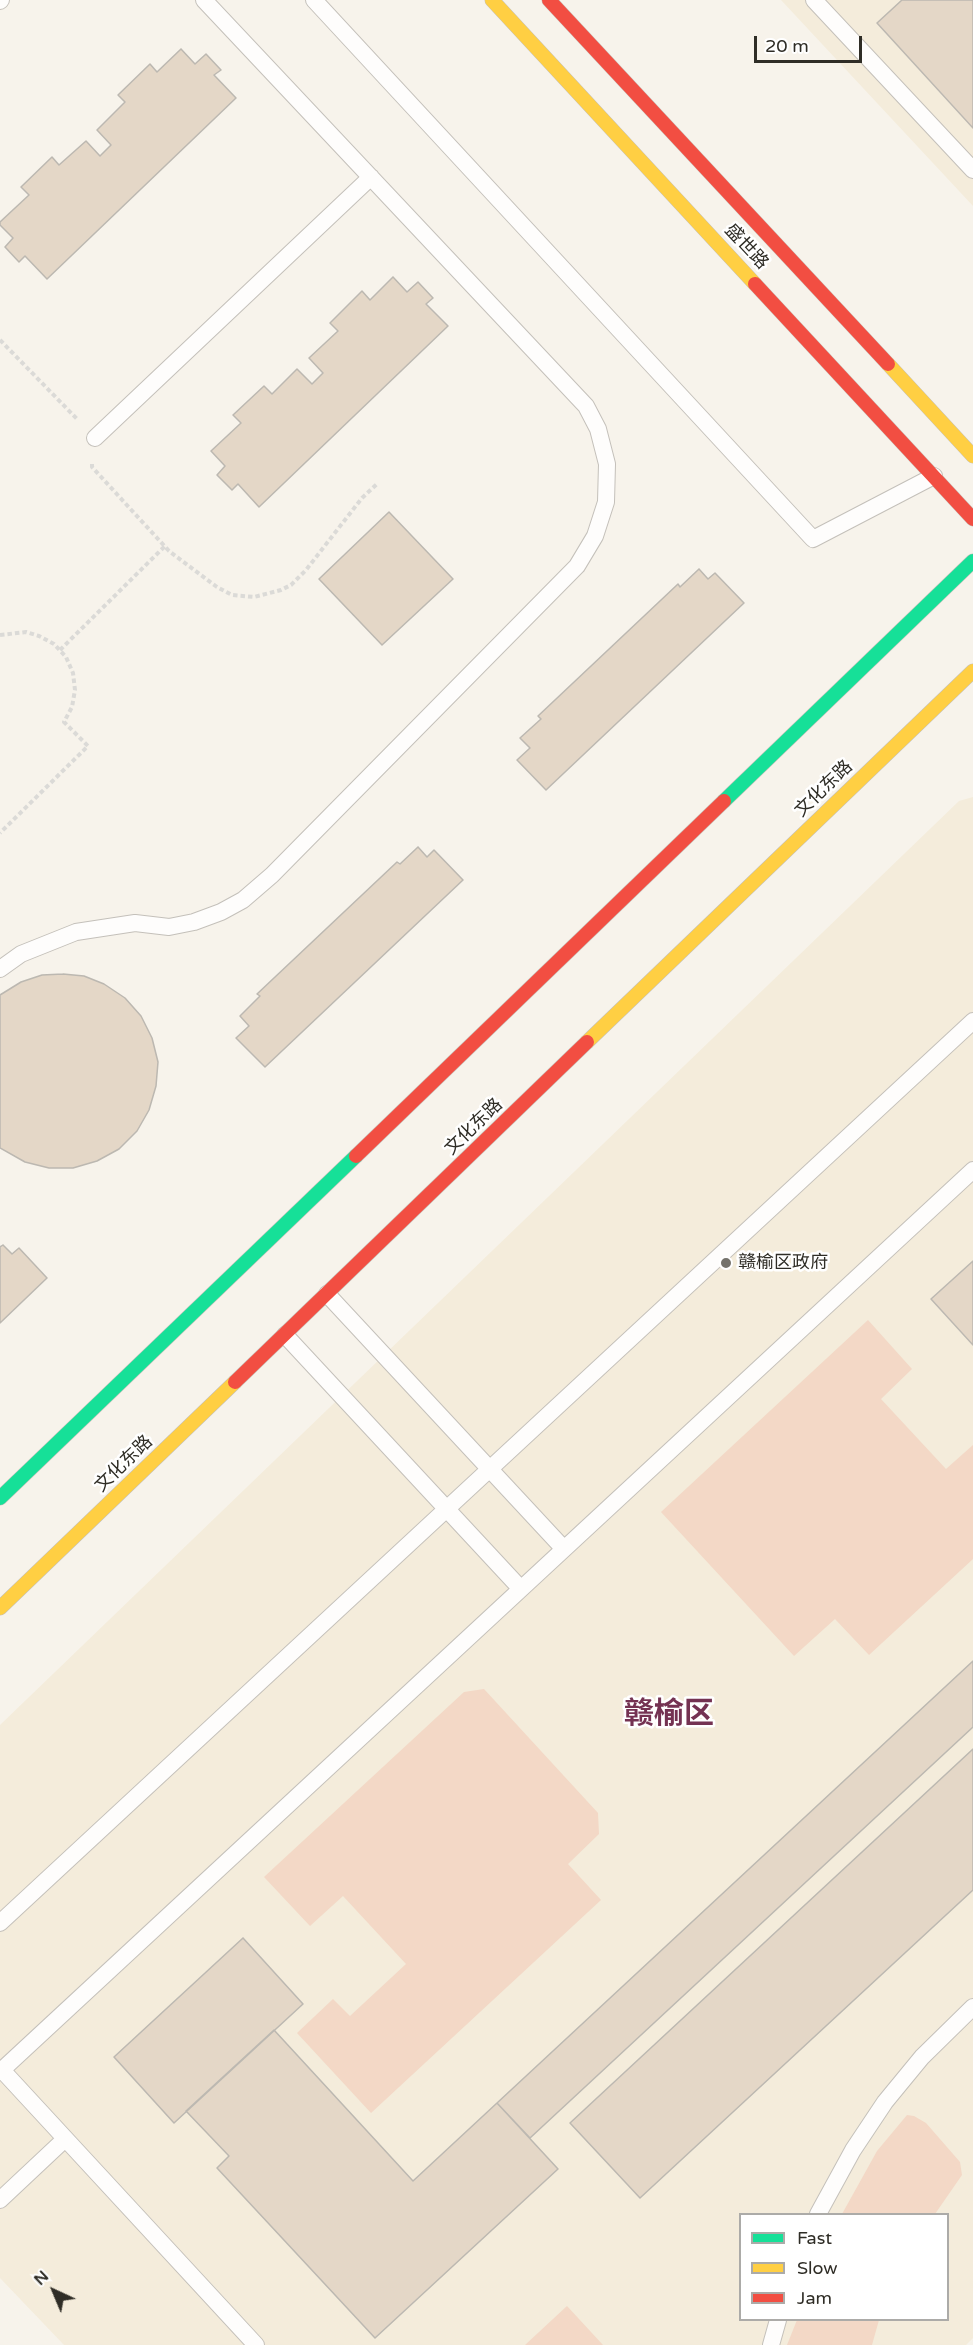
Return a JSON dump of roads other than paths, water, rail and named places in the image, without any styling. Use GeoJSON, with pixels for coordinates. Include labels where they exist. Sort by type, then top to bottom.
{"type":"FeatureCollection","features":[{"type":"Feature","properties":{"kind":"main road","name":"盛世路"},"geometry":{"type":"LineString","coordinates":[[492,0],[973,519]]}},
{"type":"Feature","properties":{"kind":"main road","name":"盛世路"},"geometry":{"type":"LineString","coordinates":[[549,0],[973,456]]}},
{"type":"Feature","properties":{"kind":"main road"},"geometry":{"type":"LineString","coordinates":[[0,1498],[973,561]]}},
{"type":"Feature","properties":{"kind":"main road","name":"文化东路"},"geometry":{"type":"LineString","coordinates":[[0,1608],[973,670]]}},
{"type":"Feature","properties":{"kind":"lane"},"geometry":{"type":"LineString","coordinates":[[0,969],[21,954],[76,932],[135,924],[169,927],[203,918],[243,900],[272,875],[577,566],[595,536],[606,502],[607,464],[598,429],[586,406],[204,0]]}},
{"type":"Feature","properties":{"kind":"lane"},"geometry":{"type":"LineString","coordinates":[[314,0],[813,539],[934,476]]}},
{"type":"Feature","properties":{"kind":"lane"},"geometry":{"type":"LineString","coordinates":[[814,0],[973,170]]}},
{"type":"Feature","properties":{"kind":"lane"},"geometry":{"type":"LineString","coordinates":[[96,438],[371,177]]}},
{"type":"Feature","properties":{"kind":"lane"},"geometry":{"type":"LineString","coordinates":[[0,1923],[973,1021]]}},
{"type":"Feature","properties":{"kind":"lane"},"geometry":{"type":"LineString","coordinates":[[256,2345],[1,2071],[973,1170]]}},
{"type":"Feature","properties":{"kind":"lane"},"geometry":{"type":"LineString","coordinates":[[327,1294],[564,1550]]}},
{"type":"Feature","properties":{"kind":"lane"},"geometry":{"type":"LineString","coordinates":[[285,1335],[521,1589]]}},
{"type":"Feature","properties":{"kind":"lane"},"geometry":{"type":"LineString","coordinates":[[819,2213],[853,2150],[885,2102],[922,2057],[973,2007]]}},
{"type":"Feature","properties":{"kind":"lane"},"geometry":{"type":"LineString","coordinates":[[0,2200],[65,2139]]}},
{"type":"Feature","properties":{"kind":"lane"},"geometry":{"type":"LineString","coordinates":[[771,2345],[777,2321]]}},
{"type":"Feature","properties":{"kind":"place","name":"赣榆区政府"},"geometry":{"type":"Point","coordinates":[726,1263]}},
{"type":"Feature","properties":{"kind":"district","name":"赣榆区"},"geometry":{"type":"Point","coordinates":[669,1715]}}]}
